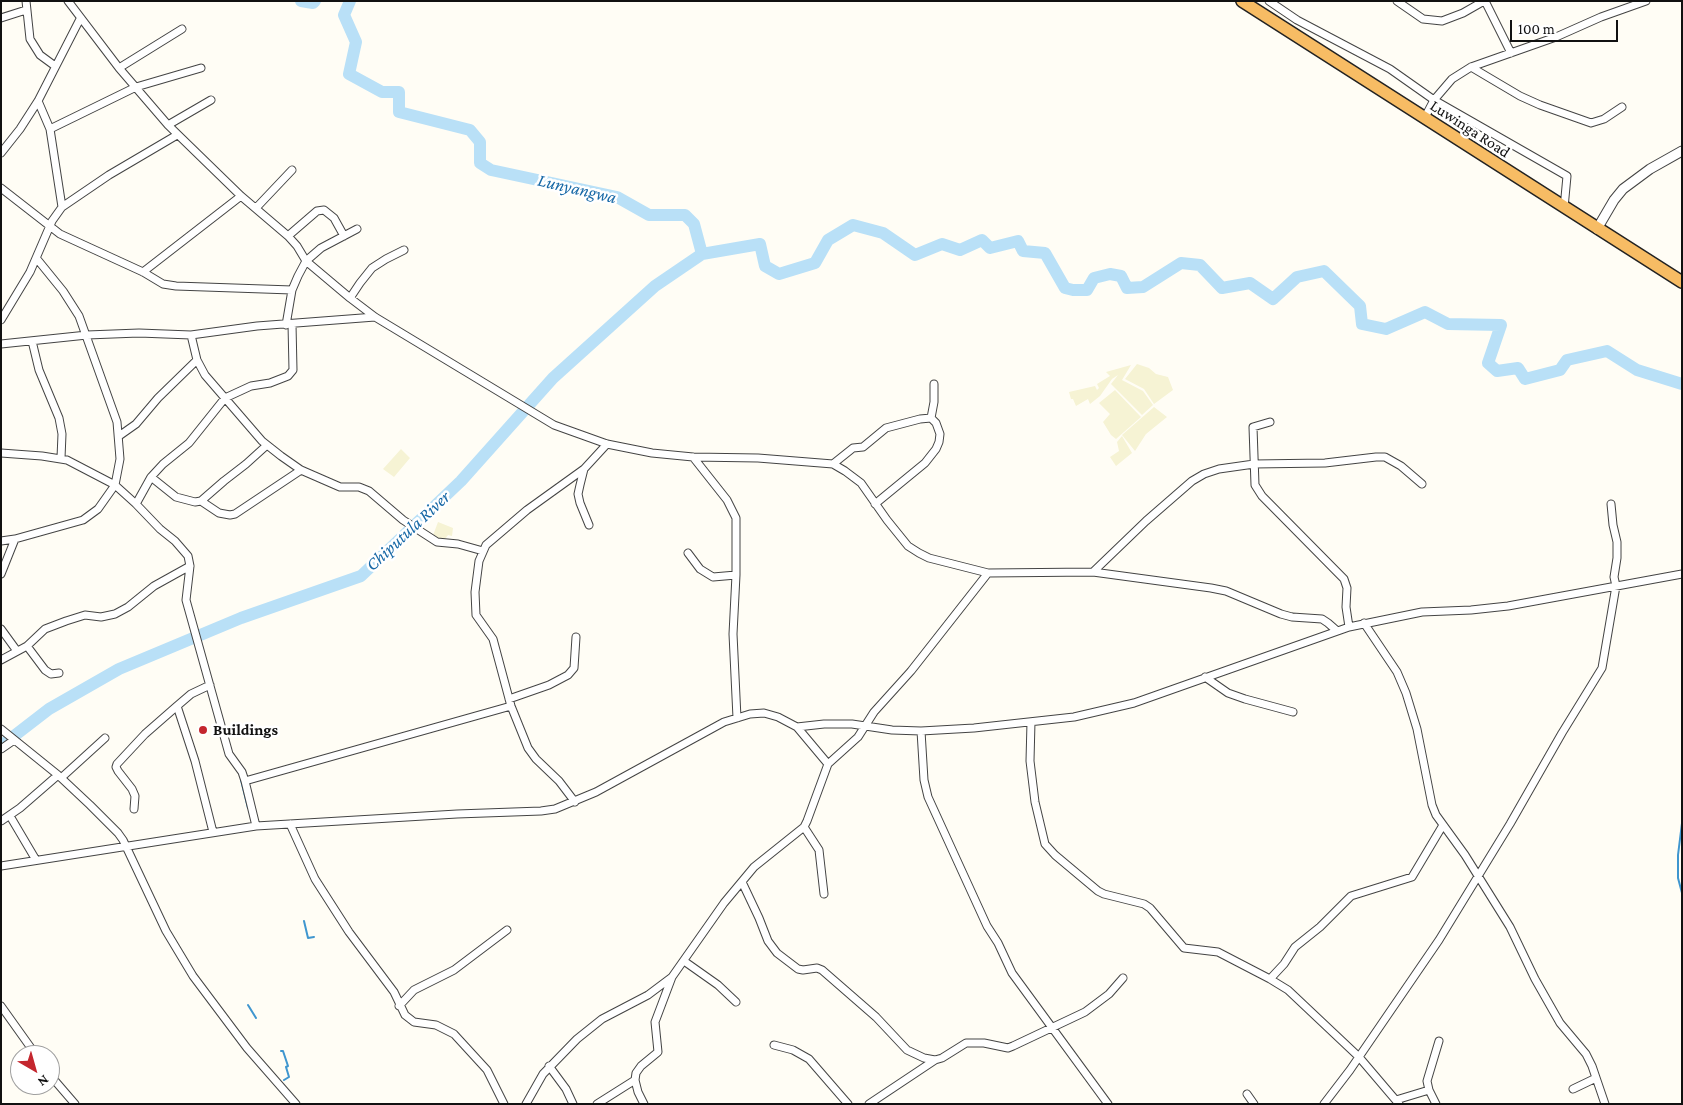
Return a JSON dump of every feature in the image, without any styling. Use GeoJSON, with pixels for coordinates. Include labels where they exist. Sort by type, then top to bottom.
{"type":"FeatureCollection","features":[{"type":"Feature","properties":{"kind":"highway","name":"Luwinga Road"},"geometry":{"type":"LineString","coordinates":[[1249,3],[1424,119],[1682,282]]}},
{"type":"Feature","properties":{"kind":"street"},"geometry":{"type":"LineString","coordinates":[[26,1],[30,39],[33,47],[55,66]]}},
{"type":"Feature","properties":{"kind":"street"},"geometry":{"type":"LineString","coordinates":[[68,1],[119,68],[177,135],[241,196],[288,236],[306,261],[375,317],[554,424],[607,444],[652,453],[692,457],[758,458],[833,464],[861,484],[908,546],[929,558],[988,572],[1093,572],[1219,590],[1281,614],[1292,617],[1322,619],[1336,630]]}},
{"type":"Feature","properties":{"kind":"street"},"geometry":{"type":"LineString","coordinates":[[1269,1],[1304,24],[1390,69],[1434,100],[1566,176],[1564,208]]}},
{"type":"Feature","properties":{"kind":"street"},"geometry":{"type":"LineString","coordinates":[[1397,1],[1423,19],[1442,21],[1463,13],[1485,1],[1511,53]]}},
{"type":"Feature","properties":{"kind":"street"},"geometry":{"type":"LineString","coordinates":[[1424,119],[1434,100],[1452,79],[1471,67],[1556,37],[1601,17],[1646,1]]}},
{"type":"Feature","properties":{"kind":"street"},"geometry":{"type":"LineString","coordinates":[[1,18],[26,10]]}},
{"type":"Feature","properties":{"kind":"street"},"geometry":{"type":"LineString","coordinates":[[1,153],[20,129],[38,101],[80,19]]}},
{"type":"Feature","properties":{"kind":"street"},"geometry":{"type":"LineString","coordinates":[[119,68],[182,29]]}},
{"type":"Feature","properties":{"kind":"street"},"geometry":{"type":"LineString","coordinates":[[1471,67],[1520,96],[1591,123],[1604,120],[1622,107]]}},
{"type":"Feature","properties":{"kind":"street"},"geometry":{"type":"LineString","coordinates":[[50,129],[136,87],[201,68]]}},
{"type":"Feature","properties":{"kind":"street"},"geometry":{"type":"LineString","coordinates":[[168,125],[211,100]]}},
{"type":"Feature","properties":{"kind":"street"},"geometry":{"type":"LineString","coordinates":[[38,101],[50,129],[62,207]]}},
{"type":"Feature","properties":{"kind":"street"},"geometry":{"type":"LineString","coordinates":[[1,320],[37,259],[55,216],[62,207],[109,175],[177,135]]}},
{"type":"Feature","properties":{"kind":"street"},"geometry":{"type":"LineString","coordinates":[[1597,229],[1614,200],[1624,189],[1650,169],[1682,151]]}},
{"type":"Feature","properties":{"kind":"street"},"geometry":{"type":"LineString","coordinates":[[256,208],[292,170]]}},
{"type":"Feature","properties":{"kind":"street"},"geometry":{"type":"LineString","coordinates":[[1,188],[50,227],[86,247],[143,272],[159,282],[176,286],[292,290]]}},
{"type":"Feature","properties":{"kind":"street"},"geometry":{"type":"LineString","coordinates":[[143,272],[241,196]]}},
{"type":"Feature","properties":{"kind":"street"},"geometry":{"type":"LineString","coordinates":[[288,236],[317,211],[324,210],[334,218],[344,236]]}},
{"type":"Feature","properties":{"kind":"street"},"geometry":{"type":"LineString","coordinates":[[136,504],[151,477],[163,464],[190,443],[225,398],[251,386],[270,383],[288,376],[293,370],[289,325],[292,290],[298,276],[306,261],[321,248],[358,228]]}},
{"type":"Feature","properties":{"kind":"street"},"geometry":{"type":"LineString","coordinates":[[350,298],[372,268],[404,250]]}},
{"type":"Feature","properties":{"kind":"street"},"geometry":{"type":"LineString","coordinates":[[1,541],[15,539],[83,520],[98,509],[116,485],[120,459],[117,422],[79,316],[55,280],[37,259]]}},
{"type":"Feature","properties":{"kind":"street"},"geometry":{"type":"LineString","coordinates":[[1,304],[6,311]]}},
{"type":"Feature","properties":{"kind":"street"},"geometry":{"type":"LineString","coordinates":[[1,344],[139,333],[191,335],[229,329],[375,317]]}},
{"type":"Feature","properties":{"kind":"street"},"geometry":{"type":"LineString","coordinates":[[191,335],[197,360],[205,375],[262,442],[301,470],[340,487],[359,487],[370,491],[403,520],[438,542],[458,544],[483,550]]}},
{"type":"Feature","properties":{"kind":"street"},"geometry":{"type":"LineString","coordinates":[[32,341],[39,370],[59,418],[62,434],[61,458]]}},
{"type":"Feature","properties":{"kind":"street"},"geometry":{"type":"LineString","coordinates":[[119,436],[136,424],[158,398],[197,360]]}},
{"type":"Feature","properties":{"kind":"street"},"geometry":{"type":"LineString","coordinates":[[931,418],[934,402],[934,384]]}},
{"type":"Feature","properties":{"kind":"street"},"geometry":{"type":"LineString","coordinates":[[833,464],[853,448],[863,447],[886,428],[931,418]]}},
{"type":"Feature","properties":{"kind":"street"},"geometry":{"type":"LineString","coordinates":[[876,504],[925,463],[936,449],[940,442],[940,434],[936,423],[931,418]]}},
{"type":"Feature","properties":{"kind":"street"},"geometry":{"type":"LineString","coordinates":[[1270,422],[1253,427],[1254,464],[1258,491],[1344,579],[1347,588],[1346,607],[1349,627]]}},
{"type":"Feature","properties":{"kind":"street"},"geometry":{"type":"LineString","coordinates":[[575,802],[559,781],[528,748],[510,702],[493,639],[476,615],[474,592],[479,561],[486,545],[519,516],[584,469],[607,444]]}},
{"type":"Feature","properties":{"kind":"street"},"geometry":{"type":"LineString","coordinates":[[200,502],[267,445]]}},
{"type":"Feature","properties":{"kind":"street"},"geometry":{"type":"LineString","coordinates":[[1,452],[61,458],[116,485],[160,529],[175,541],[188,556],[190,566],[186,600],[229,754],[245,781],[256,826]]}},
{"type":"Feature","properties":{"kind":"street"},"geometry":{"type":"LineString","coordinates":[[1093,572],[1192,481],[1204,474],[1219,469],[1254,464],[1325,463],[1376,456],[1385,457],[1396,463],[1422,484]]}},
{"type":"Feature","properties":{"kind":"street"},"geometry":{"type":"LineString","coordinates":[[692,457],[726,500],[736,518],[733,634],[737,718]]}},
{"type":"Feature","properties":{"kind":"street"},"geometry":{"type":"LineString","coordinates":[[584,469],[578,494],[589,524]]}},
{"type":"Feature","properties":{"kind":"street"},"geometry":{"type":"LineString","coordinates":[[151,477],[176,497],[200,502],[219,513],[230,515],[235,514],[301,470]]}},
{"type":"Feature","properties":{"kind":"street"},"geometry":{"type":"LineString","coordinates":[[1324,1104],[1439,940],[1602,668],[1616,586],[1614,577],[1617,542],[1613,525],[1612,504]]}},
{"type":"Feature","properties":{"kind":"street"},"geometry":{"type":"LineString","coordinates":[[1,574],[15,539]]}},
{"type":"Feature","properties":{"kind":"street"},"geometry":{"type":"LineString","coordinates":[[688,553],[700,569],[713,578],[736,575]]}},
{"type":"Feature","properties":{"kind":"street"},"geometry":{"type":"LineString","coordinates":[[1,660],[27,646],[45,630],[66,621],[85,615],[101,617],[115,614],[128,607],[154,586],[190,566]]}},
{"type":"Feature","properties":{"kind":"street"},"geometry":{"type":"LineString","coordinates":[[644,1104],[638,1092],[635,1080],[636,1073],[641,1066],[658,1052],[655,1022],[672,977],[714,917],[754,867],[804,827],[828,764],[858,737],[874,712],[911,671],[988,572]]}},
{"type":"Feature","properties":{"kind":"street"},"geometry":{"type":"LineString","coordinates":[[797,727],[824,724],[865,725],[892,730],[921,731],[1031,722],[1109,710],[1168,692],[1336,630],[1364,623],[1422,612],[1508,606],[1682,574]]}},
{"type":"Feature","properties":{"kind":"street"},"geometry":{"type":"LineString","coordinates":[[1364,623],[1397,672],[1406,693],[1417,728],[1432,805],[1436,816],[1478,877],[1517,939],[1560,1024],[1586,1054],[1605,1104]]}},
{"type":"Feature","properties":{"kind":"street"},"geometry":{"type":"LineString","coordinates":[[1,629],[17,651]]}},
{"type":"Feature","properties":{"kind":"street"},"geometry":{"type":"LineString","coordinates":[[245,781],[510,702],[568,675],[574,668],[576,637]]}},
{"type":"Feature","properties":{"kind":"street"},"geometry":{"type":"LineString","coordinates":[[27,646],[45,670],[51,674],[59,673]]}},
{"type":"Feature","properties":{"kind":"street"},"geometry":{"type":"LineString","coordinates":[[1206,677],[1228,692],[1245,699],[1293,712]]}},
{"type":"Feature","properties":{"kind":"street"},"geometry":{"type":"LineString","coordinates":[[134,809],[135,796],[118,771],[117,764],[145,734],[191,694],[210,685]]}},
{"type":"Feature","properties":{"kind":"street"},"geometry":{"type":"LineString","coordinates":[[177,706],[195,761],[213,832]]}},
{"type":"Feature","properties":{"kind":"street"},"geometry":{"type":"LineString","coordinates":[[1,866],[256,826],[556,809],[575,802],[724,722],[750,714],[778,717],[797,727],[828,764]]}},
{"type":"Feature","properties":{"kind":"street"},"geometry":{"type":"LineString","coordinates":[[1031,722],[1030,761],[1035,802],[1045,844],[1055,856],[1098,891],[1144,904],[1150,908],[1184,948],[1218,952],[1288,990],[1358,1056],[1397,1102],[1429,1090]]}},
{"type":"Feature","properties":{"kind":"street"},"geometry":{"type":"LineString","coordinates":[[1,729],[60,777],[118,833],[126,846],[165,930],[193,976],[248,1048],[296,1104]]}},
{"type":"Feature","properties":{"kind":"street"},"geometry":{"type":"LineString","coordinates":[[921,731],[924,780],[928,797],[987,926],[998,943],[1012,972],[1108,1104]]}},
{"type":"Feature","properties":{"kind":"street"},"geometry":{"type":"LineString","coordinates":[[1,749],[12,738]]}},
{"type":"Feature","properties":{"kind":"street"},"geometry":{"type":"LineString","coordinates":[[6,819],[60,777],[105,738]]}},
{"type":"Feature","properties":{"kind":"street"},"geometry":{"type":"LineString","coordinates":[[1,812],[36,860]]}},
{"type":"Feature","properties":{"kind":"street"},"geometry":{"type":"LineString","coordinates":[[290,824],[315,879],[349,932],[394,992],[399,1006],[409,1020],[436,1025],[454,1034],[487,1070],[504,1104]]}},
{"type":"Feature","properties":{"kind":"street"},"geometry":{"type":"LineString","coordinates":[[1270,979],[1284,964],[1295,946],[1320,927],[1351,896],[1412,877],[1443,825]]}},
{"type":"Feature","properties":{"kind":"street"},"geometry":{"type":"LineString","coordinates":[[804,827],[819,850],[824,894]]}},
{"type":"Feature","properties":{"kind":"street"},"geometry":{"type":"LineString","coordinates":[[742,882],[768,941],[777,954],[803,970],[817,968],[822,970],[876,1017],[907,1050],[924,1058],[935,1060]]}},
{"type":"Feature","properties":{"kind":"street"},"geometry":{"type":"LineString","coordinates":[[399,1006],[414,990],[454,970],[508,930]]}},
{"type":"Feature","properties":{"kind":"street"},"geometry":{"type":"LineString","coordinates":[[684,961],[718,985],[736,1002]]}},
{"type":"Feature","properties":{"kind":"street"},"geometry":{"type":"LineString","coordinates":[[526,1104],[534,1087],[549,1066],[577,1039],[602,1019],[648,995],[672,977]]}},
{"type":"Feature","properties":{"kind":"street"},"geometry":{"type":"LineString","coordinates":[[870,1104],[935,1060],[942,1058],[966,1043],[984,1043],[1008,1048],[1053,1028],[1085,1012],[1109,994],[1123,978]]}},
{"type":"Feature","properties":{"kind":"street"},"geometry":{"type":"LineString","coordinates":[[1,1006],[29,1045]]}},
{"type":"Feature","properties":{"kind":"street"},"geometry":{"type":"LineString","coordinates":[[1436,1104],[1427,1081],[1439,1041]]}},
{"type":"Feature","properties":{"kind":"street"},"geometry":{"type":"LineString","coordinates":[[774,1045],[793,1050],[809,1059],[848,1104]]}},
{"type":"Feature","properties":{"kind":"street"},"geometry":{"type":"LineString","coordinates":[[549,1066],[566,1089],[573,1104]]}},
{"type":"Feature","properties":{"kind":"street"},"geometry":{"type":"LineString","coordinates":[[1573,1089],[1596,1078]]}},
{"type":"Feature","properties":{"kind":"street"},"geometry":{"type":"LineString","coordinates":[[597,1104],[635,1080]]}},
{"type":"Feature","properties":{"kind":"street"},"geometry":{"type":"LineString","coordinates":[[60,1087],[74,1104]]}},
{"type":"Feature","properties":{"kind":"street"},"geometry":{"type":"LineString","coordinates":[[1247,1094],[1254,1104]]}},
{"type":"Feature","properties":{"kind":"shaded area"},"geometry":{"type":"Polygon","coordinates":[[[1137,364],[1149,368],[1156,374],[1168,377],[1173,390],[1154,404],[1144,389],[1125,379],[1137,364]]]}},
{"type":"Feature","properties":{"kind":"shaded area"},"geometry":{"type":"Polygon","coordinates":[[[1131,365],[1122,380],[1143,391],[1153,405],[1142,415],[1111,384],[1118,375],[1112,379],[1100,396],[1090,404],[1088,399],[1076,406],[1073,399],[1071,399],[1069,392],[1095,386],[1097,390],[1099,388],[1097,384],[1110,376],[1106,372],[1131,365]]]}},
{"type":"Feature","properties":{"kind":"shaded area"},"geometry":{"type":"Polygon","coordinates":[[[1115,390],[1141,417],[1116,439],[1111,435],[1103,422],[1110,414],[1099,403],[1115,390]]]}},
{"type":"Feature","properties":{"kind":"shaded area"},"geometry":{"type":"Polygon","coordinates":[[[1154,407],[1167,417],[1146,434],[1135,451],[1122,435],[1154,407]]]}},
{"type":"Feature","properties":{"kind":"shaded area"},"geometry":{"type":"Polygon","coordinates":[[[1122,436],[1132,453],[1116,466],[1110,457],[1119,451],[1117,442],[1122,436]]]}},
{"type":"Feature","properties":{"kind":"shaded area"},"geometry":{"type":"Polygon","coordinates":[[[401,449],[410,458],[394,477],[383,469],[401,449]]]}},
{"type":"Feature","properties":{"kind":"shaded area"},"geometry":{"type":"Polygon","coordinates":[[[438,522],[453,528],[452,536],[448,535],[445,539],[432,538],[438,522]]]}},
{"type":"Feature","properties":{"kind":"waterway","name":"Lunyangwa"},"geometry":{"type":"LineString","coordinates":[[301,1],[313,3],[315,1]]}},
{"type":"Feature","properties":{"kind":"waterway","name":"Lunyangwa"},"geometry":{"type":"LineString","coordinates":[[350,1],[344,15],[356,42],[349,74],[382,92],[399,92],[399,112],[470,130],[480,142],[480,163],[491,170],[617,197],[649,215],[685,215],[694,224],[702,254],[760,244],[765,266],[779,274],[815,263],[828,240],[853,225],[883,233],[915,255],[942,244],[960,250],[982,240],[990,248],[1018,241],[1023,251],[1045,253],[1065,288],[1073,290],[1087,290],[1094,278],[1110,274],[1121,276],[1127,288],[1143,287],[1181,263],[1200,265],[1222,288],[1250,283],[1273,299],[1297,277],[1324,271],[1360,306],[1362,324],[1386,329],[1425,312],[1448,324],[1501,325],[1488,363],[1497,371],[1518,368],[1525,379],[1560,370],[1567,360],[1607,351],[1637,370],[1682,384]]}},
{"type":"Feature","properties":{"kind":"waterway","name":"Chiputula River"},"geometry":{"type":"LineString","coordinates":[[1,746],[49,709],[119,669],[241,618],[361,576],[461,481],[553,378],[655,286],[702,254]]}},
{"type":"Feature","properties":{"kind":"waterway"},"geometry":{"type":"LineString","coordinates":[[241,780],[248,808]]}},
{"type":"Feature","properties":{"kind":"waterway"},"geometry":{"type":"LineString","coordinates":[[1682,823],[1678,855],[1678,878],[1682,893]]}},
{"type":"Feature","properties":{"kind":"waterway"},"geometry":{"type":"LineString","coordinates":[[304,921],[308,938],[314,937]]}},
{"type":"Feature","properties":{"kind":"waterway"},"geometry":{"type":"LineString","coordinates":[[248,1005],[256,1018]]}},
{"type":"Feature","properties":{"kind":"waterway"},"geometry":{"type":"LineString","coordinates":[[281,1051],[283,1051],[288,1066],[286,1067],[289,1077],[284,1080]]}},
{"type":"Feature","properties":{"kind":"place","name":"Buildings"},"geometry":{"type":"Point","coordinates":[203,730]}}]}
